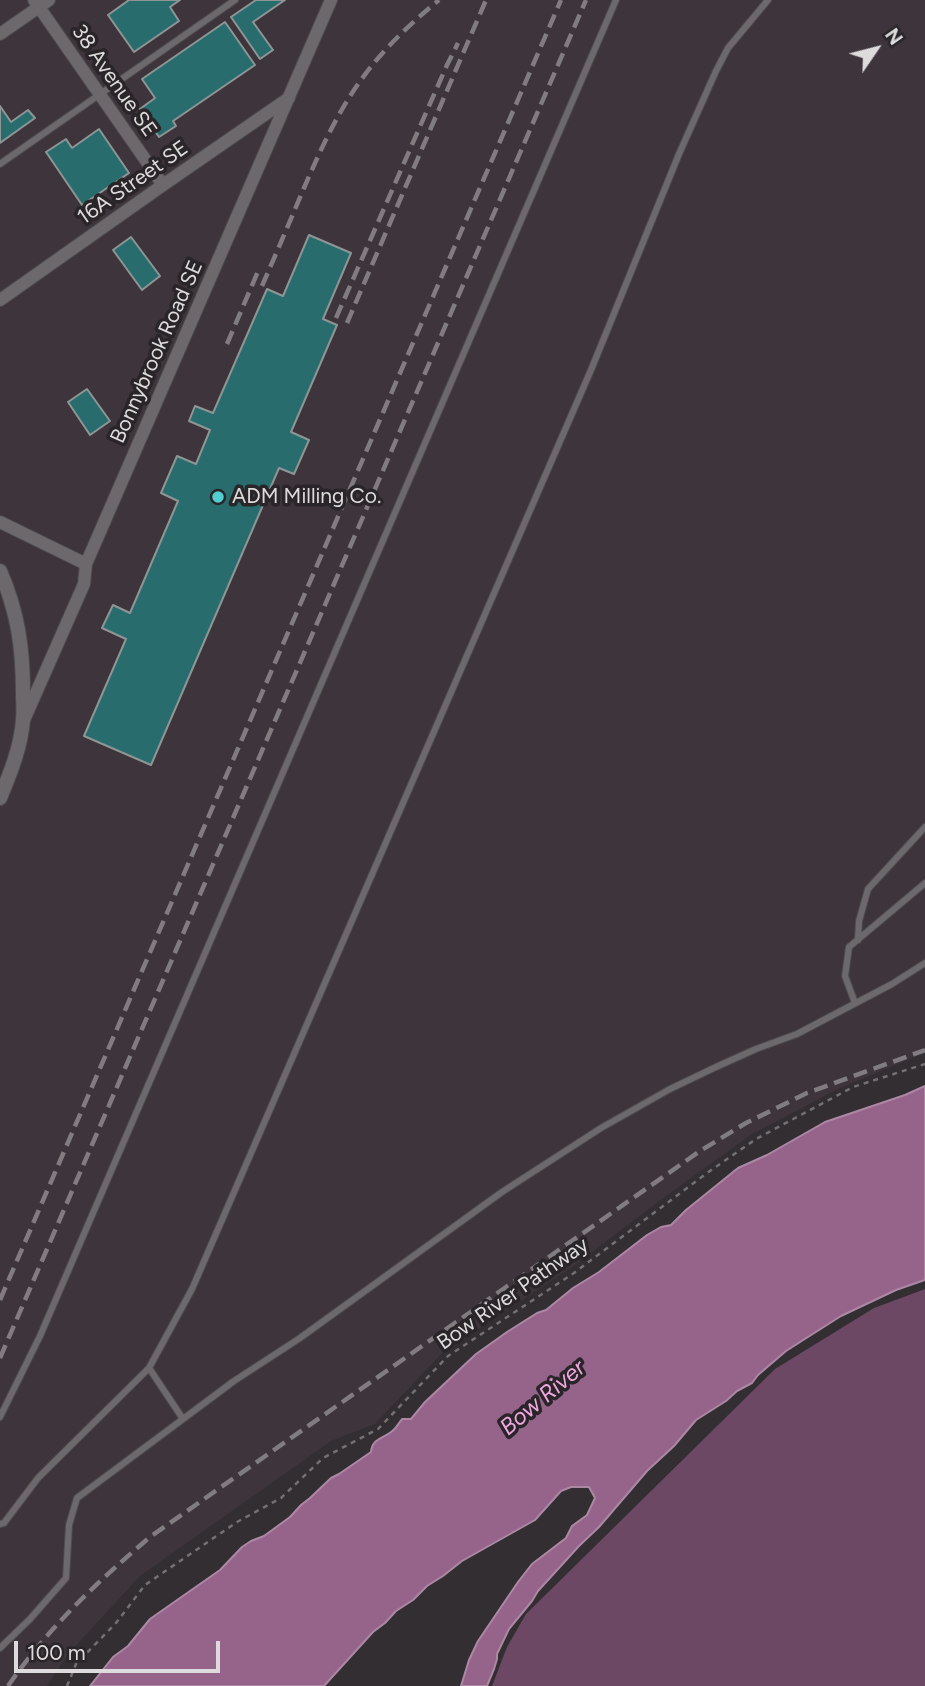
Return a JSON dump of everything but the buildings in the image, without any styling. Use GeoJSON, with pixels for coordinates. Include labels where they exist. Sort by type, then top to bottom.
{"type":"FeatureCollection","features":[{"type":"Feature","properties":{"kind":"street","name":"Bonnybrook Road SE"},"geometry":{"type":"LineString","coordinates":[[23,721],[84,584],[86,564],[331,0]]}},
{"type":"Feature","properties":{"kind":"street","name":"38 Avenue SE"},"geometry":{"type":"LineString","coordinates":[[41,2],[99,93],[163,185]]}},
{"type":"Feature","properties":{"kind":"street"},"geometry":{"type":"LineString","coordinates":[[0,34],[41,2]]}},
{"type":"Feature","properties":{"kind":"street","name":"16A Street SE"},"geometry":{"type":"LineString","coordinates":[[0,300],[289,98]]}},
{"type":"Feature","properties":{"kind":"street"},"geometry":{"type":"LineString","coordinates":[[0,522],[86,564]]}},
{"type":"Feature","properties":{"kind":"street"},"geometry":{"type":"LineString","coordinates":[[0,571],[20,632],[23,666],[23,721],[16,754],[0,799]]}},
{"type":"Feature","properties":{"kind":"lane"},"geometry":{"type":"LineString","coordinates":[[0,164],[235,0]]}},
{"type":"Feature","properties":{"kind":"lane"},"geometry":{"type":"LineString","coordinates":[[0,1417],[45,1323],[616,0]]}},
{"type":"Feature","properties":{"kind":"lane"},"geometry":{"type":"LineString","coordinates":[[0,1524],[4,1523],[38,1478],[149,1368],[192,1289],[591,370],[679,154],[716,71],[728,48],[768,0]]}},
{"type":"Feature","properties":{"kind":"lane"},"geometry":{"type":"LineString","coordinates":[[858,940],[859,921],[869,889],[925,827]]}},
{"type":"Feature","properties":{"kind":"lane"},"geometry":{"type":"LineString","coordinates":[[855,1003],[845,976],[849,947],[925,883]]}},
{"type":"Feature","properties":{"kind":"lane"},"geometry":{"type":"LineString","coordinates":[[0,1647],[30,1619],[66,1578],[69,1525],[77,1498],[234,1381],[300,1338],[502,1192],[601,1128],[670,1089],[756,1049],[797,1034],[892,984],[925,963]]}},
{"type":"Feature","properties":{"kind":"lane"},"geometry":{"type":"LineString","coordinates":[[149,1368],[183,1419]]}},
{"type":"Feature","properties":{"kind":"path","name":"Bow River Pathway"},"geometry":{"type":"LineString","coordinates":[[67,1686],[76,1664],[116,1623],[145,1585],[237,1522],[281,1498],[323,1458],[378,1429],[448,1356],[574,1273],[755,1139],[853,1087],[925,1064]]}},
{"type":"Feature","properties":{"kind":"shaded area"},"geometry":{"type":"Polygon","coordinates":[[[0,0],[925,0],[925,1053],[842,1087],[752,1134],[575,1265],[443,1352],[375,1424],[331,1441],[140,1576],[68,1654],[47,1686],[0,1686],[0,0]]]}},
{"type":"Feature","properties":{"kind":"shaded area"},"geometry":{"type":"Polygon","coordinates":[[[925,1289],[925,1686],[492,1686],[507,1647],[526,1614],[775,1369],[874,1308],[925,1289]]]}},
{"type":"Feature","properties":{"kind":"water","name":"Bow River"},"geometry":{"type":"Polygon","coordinates":[[[925,1086],[925,1280],[896,1290],[841,1316],[786,1351],[752,1383],[696,1420],[538,1591],[509,1629],[497,1654],[487,1686],[461,1686],[478,1641],[532,1564],[566,1538],[572,1526],[587,1515],[595,1498],[589,1487],[571,1487],[561,1491],[535,1520],[462,1561],[427,1586],[373,1632],[324,1686],[90,1686],[113,1657],[128,1646],[150,1619],[220,1570],[242,1547],[264,1536],[290,1517],[331,1478],[371,1452],[375,1442],[393,1431],[402,1419],[411,1419],[425,1402],[476,1354],[537,1313],[546,1310],[647,1235],[671,1225],[738,1168],[825,1122],[925,1086]]]}},
{"type":"Feature","properties":{"kind":"railway"},"geometry":{"type":"LineString","coordinates":[[262,286],[316,160],[352,93],[388,47],[439,0]]}},
{"type":"Feature","properties":{"kind":"railway"},"geometry":{"type":"LineString","coordinates":[[347,323],[486,0]]}},
{"type":"Feature","properties":{"kind":"railway"},"geometry":{"type":"LineString","coordinates":[[0,1300],[561,0]]}},
{"type":"Feature","properties":{"kind":"railway"},"geometry":{"type":"LineString","coordinates":[[0,1358],[586,0]]}},
{"type":"Feature","properties":{"kind":"railway"},"geometry":{"type":"LineString","coordinates":[[336,318],[458,43]]}},
{"type":"Feature","properties":{"kind":"railway"},"geometry":{"type":"LineString","coordinates":[[227,344],[259,269]]}},
{"type":"Feature","properties":{"kind":"railway"},"geometry":{"type":"LineString","coordinates":[[8,1686],[40,1644],[74,1607],[150,1537],[700,1151],[746,1123],[807,1093],[925,1050]]}},
{"type":"Feature","properties":{"kind":"place","name":"ADM Milling Co."},"geometry":{"type":"Point","coordinates":[218,497]}}]}
